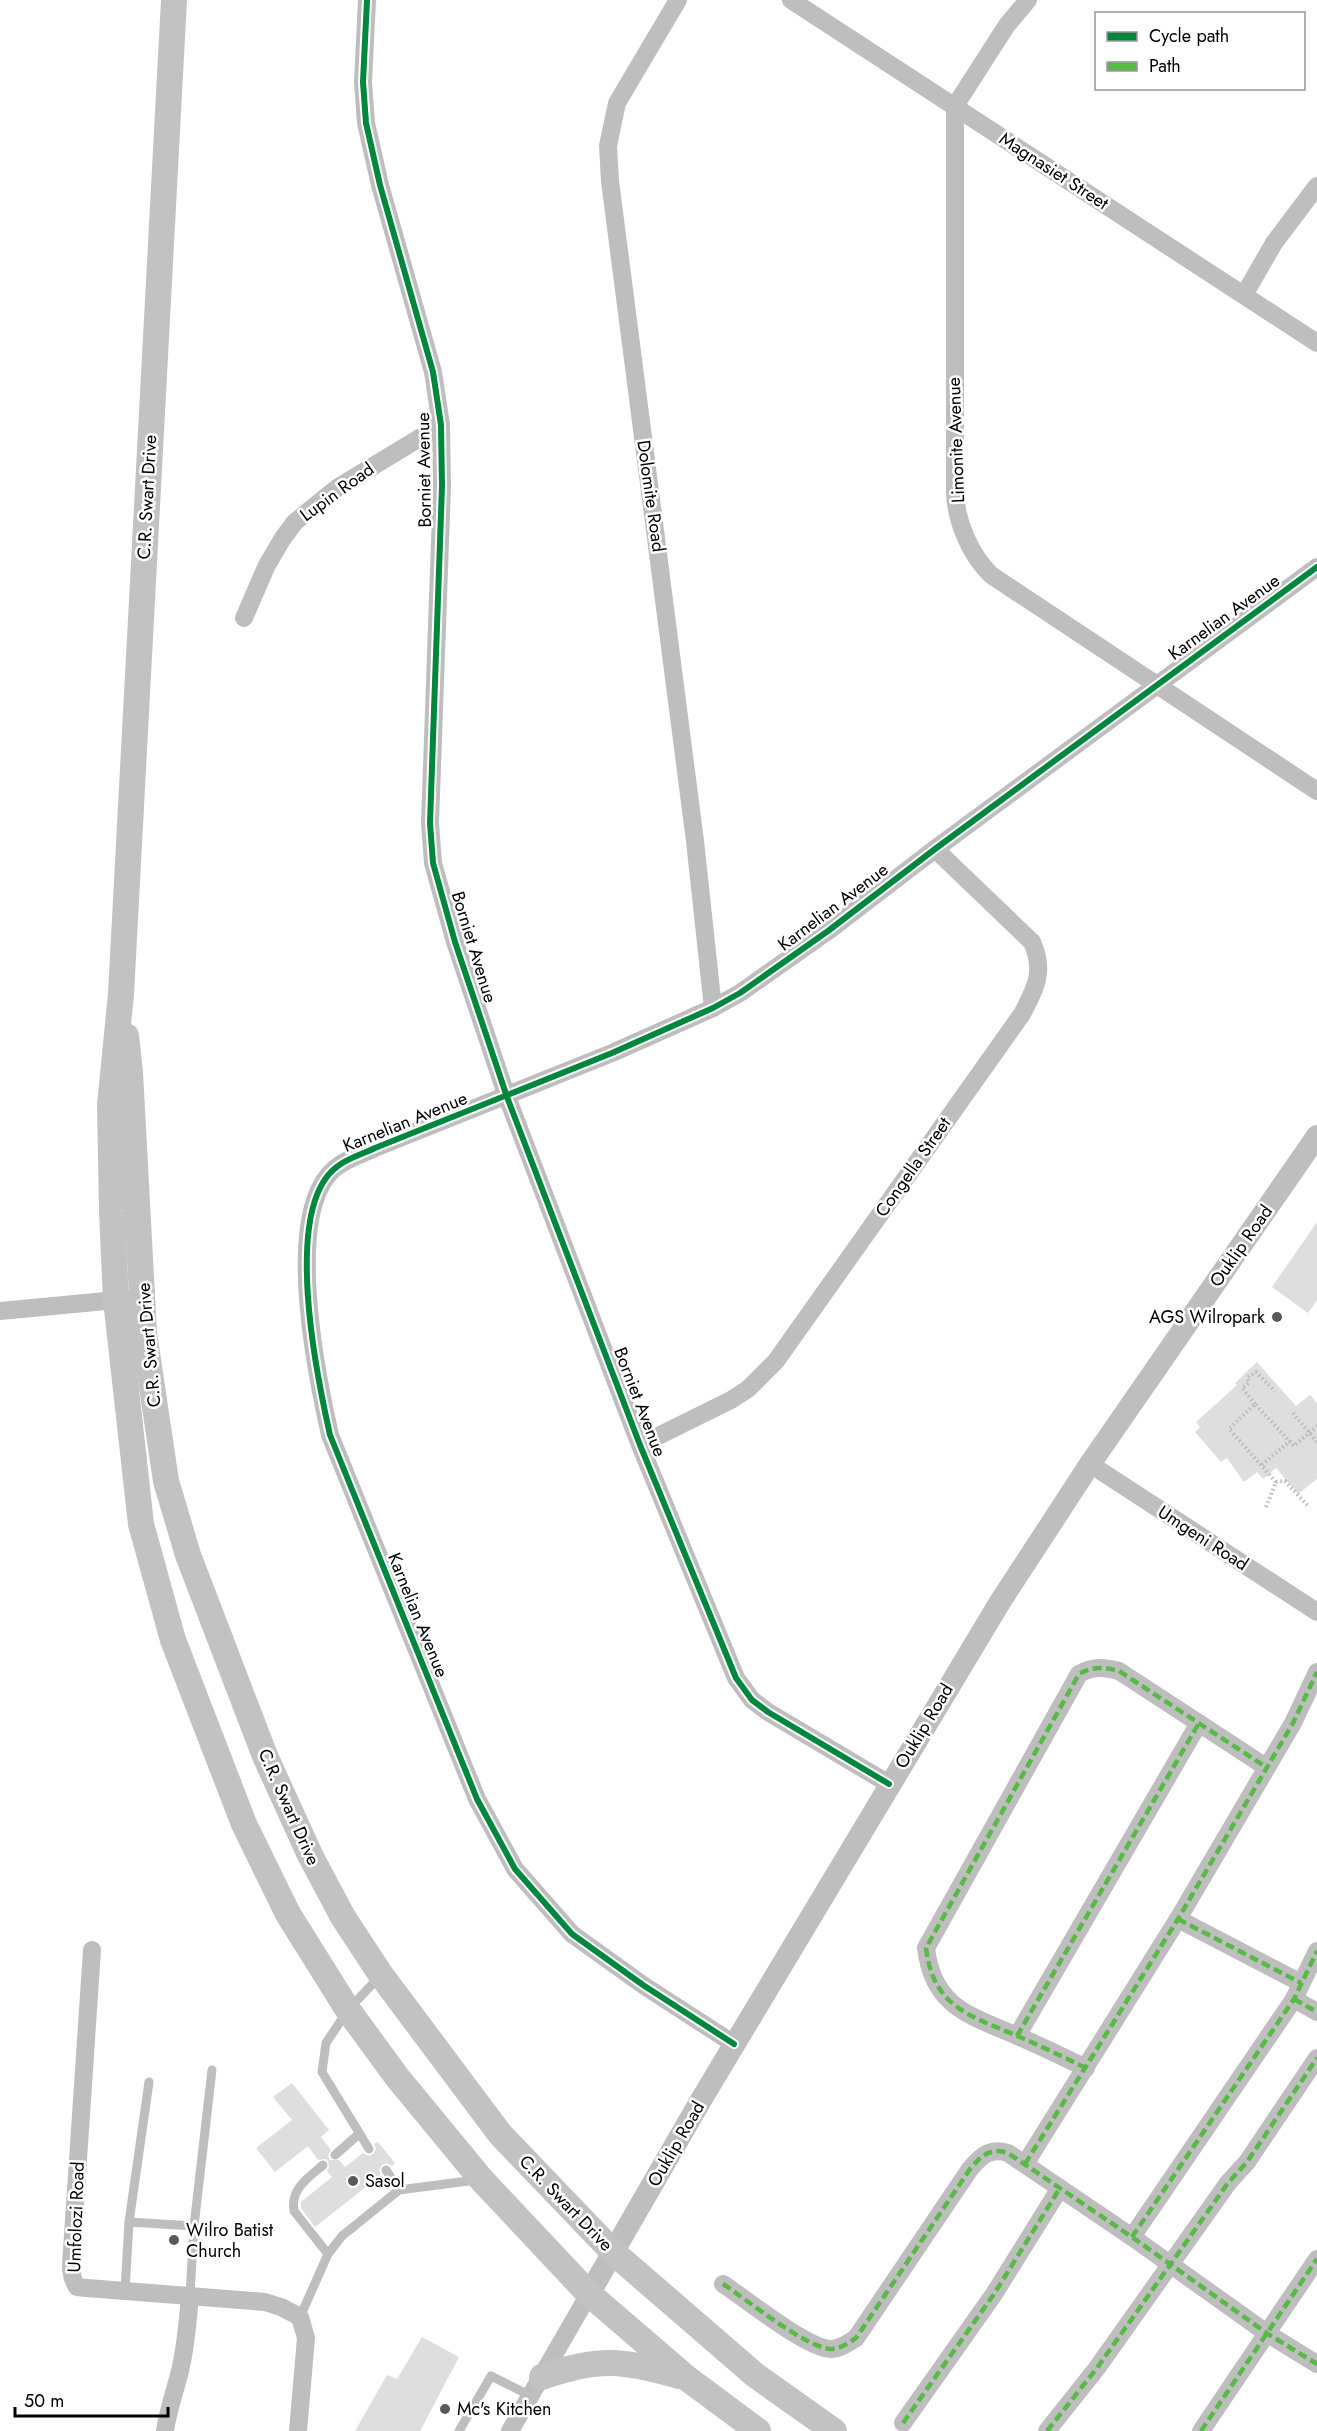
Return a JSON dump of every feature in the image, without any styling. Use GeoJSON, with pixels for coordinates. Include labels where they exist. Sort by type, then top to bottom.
{"type":"FeatureCollection","features":[{"type":"Feature","properties":{"kind":"main road","name":"C.R. Swart Drive"},"geometry":{"type":"LineString","coordinates":[[174,0],[121,994],[110,1105],[116,1300],[141,1524],[173,1640],[244,1824],[288,1914],[348,2010],[397,2077],[482,2179],[589,2294],[688,2379],[758,2431]]}},
{"type":"Feature","properties":{"kind":"main road","name":"C.R. Swart Drive"},"geometry":{"type":"LineString","coordinates":[[121,994],[130,1072],[144,1297],[144,1333],[166,1481],[188,1555],[266,1756],[310,1855],[343,1917],[381,1975],[500,2134],[614,2253],[755,2375],[834,2431]]}},
{"type":"Feature","properties":{"kind":"main road"},"geometry":{"type":"LineString","coordinates":[[536,2387],[570,2367],[609,2362],[644,2366],[688,2379]]}},
{"type":"Feature","properties":{"kind":"street","name":"Borniet Avenue"},"geometry":{"type":"LineString","coordinates":[[366,0],[363,82],[366,123],[380,185],[433,372],[441,425],[442,486],[431,768],[431,845],[433,863],[455,942],[507,1097],[640,1445],[736,1678],[744,1690],[768,1712],[889,1784]]}},
{"type":"Feature","properties":{"kind":"street","name":"Dolomite Road"},"geometry":{"type":"LineString","coordinates":[[678,0],[617,104],[608,146],[610,181],[692,818],[713,1008]]}},
{"type":"Feature","properties":{"kind":"street","name":"Magnasiet Street"},"geometry":{"type":"LineString","coordinates":[[791,0],[1317,343]]}},
{"type":"Feature","properties":{"kind":"street"},"geometry":{"type":"LineString","coordinates":[[955,106],[1007,25],[1028,0]]}},
{"type":"Feature","properties":{"kind":"street","name":"Limonite Avenue"},"geometry":{"type":"LineString","coordinates":[[955,106],[955,492],[957,510],[968,544],[980,564],[991,575],[1317,791]]}},
{"type":"Feature","properties":{"kind":"street"},"geometry":{"type":"LineString","coordinates":[[1244,296],[1274,243],[1317,186]]}},
{"type":"Feature","properties":{"kind":"street","name":"Lupin Road"},"geometry":{"type":"LineString","coordinates":[[244,618],[267,565],[283,537],[295,522],[337,488],[441,425]]}},
{"type":"Feature","properties":{"kind":"street","name":"Karnelian Avenue"},"geometry":{"type":"LineString","coordinates":[[734,2044],[642,1985],[572,1934],[515,1869],[473,1789],[330,1435],[317,1372],[307,1271],[308,1230],[319,1192],[337,1166],[375,1148],[507,1097],[713,1008],[740,993],[828,931],[934,849],[1317,567]]}},
{"type":"Feature","properties":{"kind":"street","name":"Congella Street"},"geometry":{"type":"LineString","coordinates":[[640,1445],[740,1395],[776,1361],[1022,1014],[1036,987],[1038,956],[1032,942],[934,849]]}},
{"type":"Feature","properties":{"kind":"street","name":"Ouklip Road"},"geometry":{"type":"LineString","coordinates":[[510,2431],[734,2044],[1000,1602],[1089,1464],[1317,1136]]}},
{"type":"Feature","properties":{"kind":"street"},"geometry":{"type":"LineString","coordinates":[[0,1311],[144,1297]]}},
{"type":"Feature","properties":{"kind":"street","name":"Umgeni Road"},"geometry":{"type":"LineString","coordinates":[[1089,1464],[1317,1612]]}},
{"type":"Feature","properties":{"kind":"street"},"geometry":{"type":"LineString","coordinates":[[1086,2067],[963,2013],[941,1991],[928,1968],[926,1948],[1079,1674],[1090,1668],[1104,1667],[1119,1671],[1266,1767]]}},
{"type":"Feature","properties":{"kind":"street"},"geometry":{"type":"LineString","coordinates":[[1025,2164],[1178,1919],[1293,1722],[1317,1672]]}},
{"type":"Feature","properties":{"kind":"street"},"geometry":{"type":"LineString","coordinates":[[1017,2036],[1199,1723]]}},
{"type":"Feature","properties":{"kind":"street"},"geometry":{"type":"LineString","coordinates":[[1178,1919],[1297,1991],[1317,2012]]}},
{"type":"Feature","properties":{"kind":"street","name":"Umfolozi Road"},"geometry":{"type":"LineString","coordinates":[[92,1950],[71,2274],[77,2287],[265,2302],[300,2317]]}},
{"type":"Feature","properties":{"kind":"street"},"geometry":{"type":"LineString","coordinates":[[1132,2236],[1297,1991],[1317,1951]]}},
{"type":"Feature","properties":{"kind":"street"},"geometry":{"type":"LineString","coordinates":[[1047,2431],[1097,2368],[1228,2184],[1247,2162],[1317,2058]]}},
{"type":"Feature","properties":{"kind":"street"},"geometry":{"type":"LineString","coordinates":[[723,2284],[811,2344],[833,2349],[844,2345],[856,2338],[980,2157],[991,2151],[1000,2151],[1025,2164],[1132,2236],[1268,2334],[1317,2364]]}},
{"type":"Feature","properties":{"kind":"street"},"geometry":{"type":"LineString","coordinates":[[903,2423],[994,2294],[1060,2188]]}},
{"type":"Feature","properties":{"kind":"street"},"geometry":{"type":"LineString","coordinates":[[1201,2431],[1317,2259]]}},
{"type":"Feature","properties":{"kind":"street"},"geometry":{"type":"LineString","coordinates":[[165,2431],[168,2409],[180,2372],[190,2295]]}},
{"type":"Feature","properties":{"kind":"street"},"geometry":{"type":"LineString","coordinates":[[298,2431],[306,2338],[300,2317]]}},
{"type":"Feature","properties":{"kind":"lane"},"geometry":{"type":"LineString","coordinates":[[369,2149],[322,2072],[327,2043],[348,2010],[381,1975]]}},
{"type":"Feature","properties":{"kind":"lane"},"geometry":{"type":"LineString","coordinates":[[190,2295],[194,2226],[212,2070]]}},
{"type":"Feature","properties":{"kind":"lane"},"geometry":{"type":"LineString","coordinates":[[125,2290],[129,2222],[149,2082]]}},
{"type":"Feature","properties":{"kind":"lane"},"geometry":{"type":"LineString","coordinates":[[335,2155],[359,2134]]}},
{"type":"Feature","properties":{"kind":"lane"},"geometry":{"type":"LineString","coordinates":[[323,2165],[299,2187],[294,2195],[293,2206],[294,2211],[328,2254]]}},
{"type":"Feature","properties":{"kind":"lane"},"geometry":{"type":"LineString","coordinates":[[386,2170],[399,2190]]}},
{"type":"Feature","properties":{"kind":"lane"},"geometry":{"type":"LineString","coordinates":[[300,2317],[328,2254],[342,2236],[399,2190],[482,2179]]}},
{"type":"Feature","properties":{"kind":"lane"},"geometry":{"type":"LineString","coordinates":[[129,2222],[194,2226]]}},
{"type":"Feature","properties":{"kind":"lane"},"geometry":{"type":"LineString","coordinates":[[459,2431],[491,2376],[536,2387]]}},
{"type":"Feature","properties":{"kind":"path"},"geometry":{"type":"LineString","coordinates":[[1275,1391],[1256,1372],[1246,1378],[1249,1383],[1242,1389],[1294,1446],[1317,1426]]}},
{"type":"Feature","properties":{"kind":"path"},"geometry":{"type":"LineString","coordinates":[[1255,1404],[1229,1429],[1276,1482]]}},
{"type":"Feature","properties":{"kind":"path"},"geometry":{"type":"LineString","coordinates":[[1293,1413],[1317,1442]]}},
{"type":"Feature","properties":{"kind":"path"},"geometry":{"type":"LineString","coordinates":[[1262,1465],[1290,1441]]}},
{"type":"Feature","properties":{"kind":"path"},"geometry":{"type":"LineString","coordinates":[[1276,1482],[1284,1481],[1309,1507]]}},
{"type":"Feature","properties":{"kind":"path"},"geometry":{"type":"LineString","coordinates":[[1266,1508],[1276,1482]]}},
{"type":"Feature","properties":{"kind":"building"},"geometry":{"type":"Polygon","coordinates":[[[1317,1222],[1317,1300],[1308,1313],[1272,1287],[1317,1222]]]}},
{"type":"Feature","properties":{"kind":"building","name":"AGS Wilropark"},"geometry":{"type":"Polygon","coordinates":[[[1257,1362],[1296,1406],[1310,1395],[1317,1403],[1317,1479],[1298,1494],[1276,1468],[1263,1479],[1257,1472],[1244,1482],[1227,1458],[1221,1462],[1195,1432],[1200,1427],[1196,1422],[1237,1385],[1235,1383],[1257,1362]]]}},
{"type":"Feature","properties":{"kind":"building"},"geometry":{"type":"Polygon","coordinates":[[[292,2083],[329,2130],[321,2137],[331,2150],[328,2156],[330,2160],[339,2160],[345,2167],[363,2153],[369,2156],[373,2154],[376,2149],[374,2144],[378,2142],[395,2163],[392,2166],[386,2163],[382,2165],[379,2170],[381,2175],[315,2227],[301,2208],[301,2202],[332,2177],[327,2171],[328,2161],[318,2160],[308,2146],[275,2172],[256,2148],[292,2120],[273,2097],[292,2083]]]}},
{"type":"Feature","properties":{"kind":"building"},"geometry":{"type":"Polygon","coordinates":[[[422,2337],[459,2357],[420,2431],[355,2431],[387,2375],[397,2379],[422,2337]]]}},
{"type":"Feature","properties":{"kind":"marked path"},"geometry":{"type":"LineString","coordinates":[[1086,2068],[982,2021],[955,2006],[936,1983],[926,1948],[1079,1674],[1099,1668],[1119,1671],[1266,1767]]}},
{"type":"Feature","properties":{"kind":"marked path"},"geometry":{"type":"LineString","coordinates":[[1025,2164],[1178,1919],[1293,1723],[1317,1672]]}},
{"type":"Feature","properties":{"kind":"marked path"},"geometry":{"type":"LineString","coordinates":[[1017,2036],[1199,1723]]}},
{"type":"Feature","properties":{"kind":"marked path"},"geometry":{"type":"LineString","coordinates":[[1178,1919],[1301,1983]]}},
{"type":"Feature","properties":{"kind":"marked path"},"geometry":{"type":"LineString","coordinates":[[1132,2237],[1294,1999],[1317,1951]]}},
{"type":"Feature","properties":{"kind":"marked path"},"geometry":{"type":"LineString","coordinates":[[1294,1999],[1317,2012]]}},
{"type":"Feature","properties":{"kind":"marked path"},"geometry":{"type":"LineString","coordinates":[[1047,2431],[1097,2368],[1228,2183],[1247,2162],[1317,2058]]}},
{"type":"Feature","properties":{"kind":"marked path"},"geometry":{"type":"LineString","coordinates":[[723,2284],[807,2341],[820,2347],[838,2348],[856,2338],[970,2169],[986,2154],[1002,2151],[1132,2237],[1268,2334],[1317,2364]]}},
{"type":"Feature","properties":{"kind":"marked path"},"geometry":{"type":"LineString","coordinates":[[903,2423],[994,2294],[1060,2188]]}},
{"type":"Feature","properties":{"kind":"marked path"},"geometry":{"type":"LineString","coordinates":[[1201,2431],[1317,2259]]}},
{"type":"Feature","properties":{"kind":"cycle path"},"geometry":{"type":"LineString","coordinates":[[367,0],[363,82],[366,123],[380,185],[433,372],[441,425],[442,486],[430,823],[433,863],[455,942],[507,1097],[640,1445],[736,1678],[752,1700],[768,1712],[889,1784]]}},
{"type":"Feature","properties":{"kind":"cycle path"},"geometry":{"type":"LineString","coordinates":[[734,2044],[643,1985],[572,1934],[515,1869],[477,1799],[330,1435],[318,1374],[308,1294],[307,1253],[311,1217],[321,1187],[338,1166],[351,1158],[612,1053],[713,1008],[740,993],[828,931],[935,849],[1317,567]]}},
{"type":"Feature","properties":{"kind":"place","name":"AGS Wilropark"},"geometry":{"type":"Point","coordinates":[1277,1317]}},
{"type":"Feature","properties":{"kind":"place","name":"Sasol"},"geometry":{"type":"Point","coordinates":[353,2181]}},
{"type":"Feature","properties":{"kind":"place","name":"Wilro Batist Church"},"geometry":{"type":"Point","coordinates":[174,2240]}},
{"type":"Feature","properties":{"kind":"place","name":"Mc's Kitchen"},"geometry":{"type":"Point","coordinates":[445,2409]}}]}
